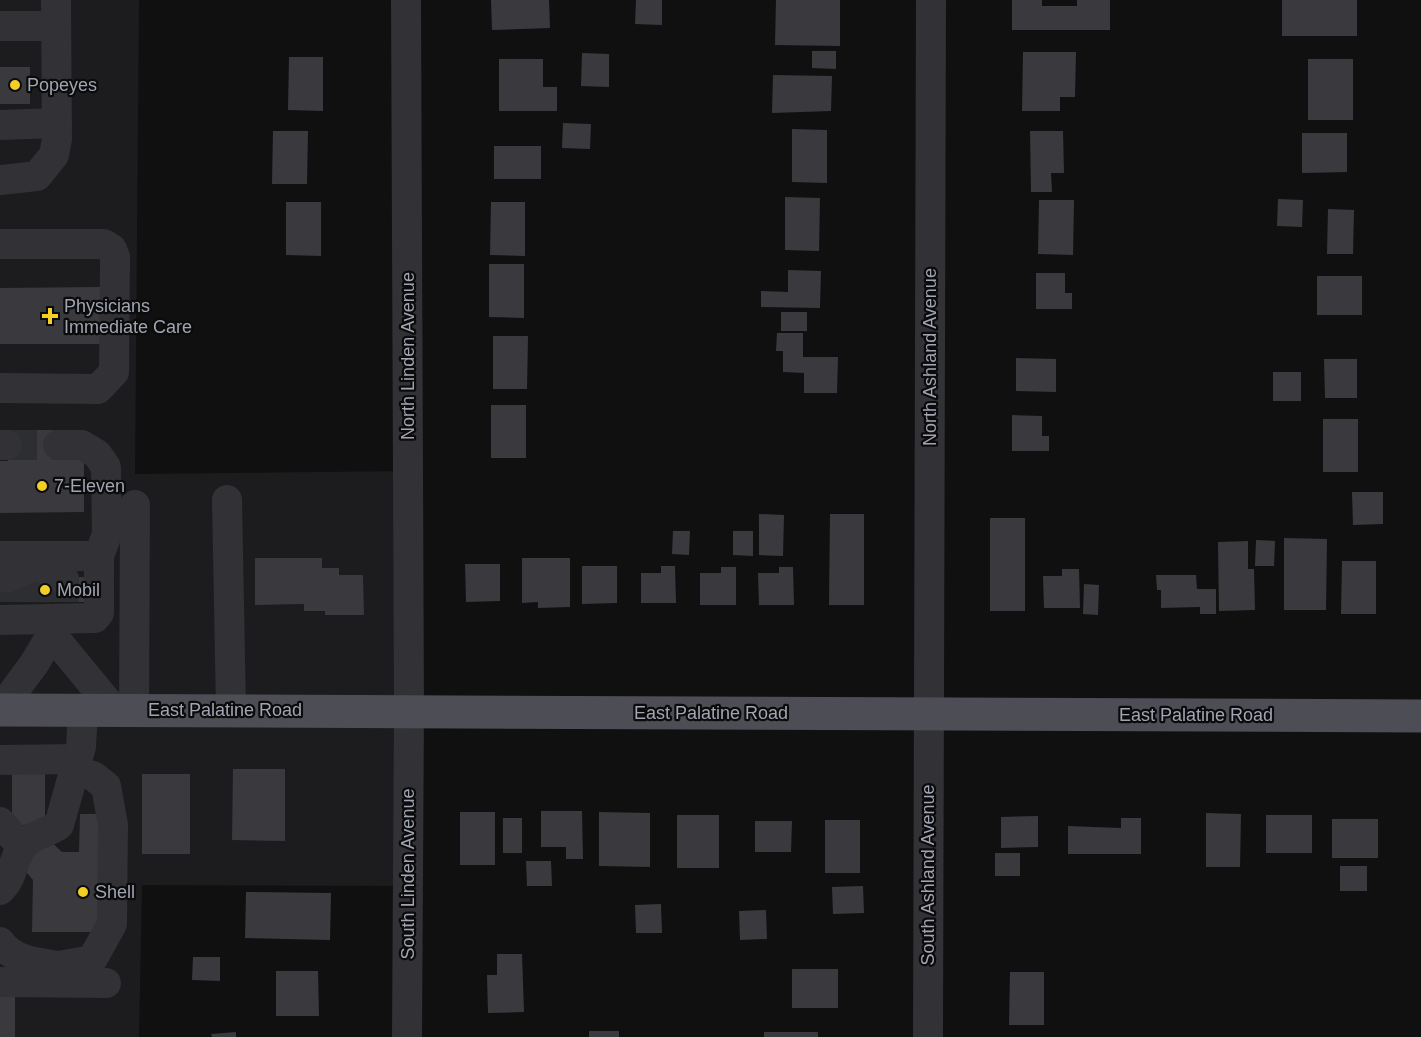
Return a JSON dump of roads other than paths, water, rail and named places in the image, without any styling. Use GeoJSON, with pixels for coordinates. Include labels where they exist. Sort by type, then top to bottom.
{"type":"FeatureCollection","features":[{"type":"Feature","properties":{"kind":"main road","name":"East Palatine Road"},"geometry":{"type":"LineString","coordinates":[[0,710],[1421,716]]}},
{"type":"Feature","properties":{"kind":"street","name":"North Linden Avenue"},"geometry":{"type":"LineString","coordinates":[[406,0],[409,711]]}},
{"type":"Feature","properties":{"kind":"street","name":"North Ashland Avenue"},"geometry":{"type":"LineString","coordinates":[[929,714],[931,0]]}},
{"type":"Feature","properties":{"kind":"street"},"geometry":{"type":"LineString","coordinates":[[0,26],[56,13],[57,123],[54,155],[38,176],[0,180]]}},
{"type":"Feature","properties":{"kind":"street"},"geometry":{"type":"LineString","coordinates":[[0,125],[57,123]]}},
{"type":"Feature","properties":{"kind":"street"},"geometry":{"type":"LineString","coordinates":[[0,244],[104,244],[112,249],[115,257],[114,372],[98,389],[0,388]]}},
{"type":"Feature","properties":{"kind":"street"},"geometry":{"type":"LineString","coordinates":[[33,595],[88,620],[99,613],[99,556],[107,534],[106,467],[97,454],[82,445],[58,445]]}},
{"type":"Feature","properties":{"kind":"street"},"geometry":{"type":"LineString","coordinates":[[227,500],[231,710]]}},
{"type":"Feature","properties":{"kind":"street"},"geometry":{"type":"LineString","coordinates":[[0,890],[9,882],[11,869],[22,848],[32,838],[59,825],[74,765],[81,747],[110,710],[135,505]]}},
{"type":"Feature","properties":{"kind":"street"},"geometry":{"type":"LineString","coordinates":[[33,595],[99,556]]}},
{"type":"Feature","properties":{"kind":"street"},"geometry":{"type":"LineString","coordinates":[[33,595],[69,657],[110,710]]}},
{"type":"Feature","properties":{"kind":"street"},"geometry":{"type":"LineString","coordinates":[[0,710],[34,664],[33,595]]}},
{"type":"Feature","properties":{"kind":"street","name":"South Linden Avenue"},"geometry":{"type":"LineString","coordinates":[[407,1037],[409,711]]}},
{"type":"Feature","properties":{"kind":"street","name":"South Ashland Avenue"},"geometry":{"type":"LineString","coordinates":[[928,1037],[929,714]]}},
{"type":"Feature","properties":{"kind":"street"},"geometry":{"type":"LineString","coordinates":[[0,760],[74,765],[106,786],[113,825],[112,924],[92,960],[59,974],[0,982]]}},
{"type":"Feature","properties":{"kind":"street"},"geometry":{"type":"LineString","coordinates":[[0,822],[22,848]]}},
{"type":"Feature","properties":{"kind":"street"},"geometry":{"type":"LineString","coordinates":[[0,942],[4,948],[28,962],[59,974],[106,983]]}},
{"type":"Feature","properties":{"kind":"tunnel"},"geometry":{"type":"LineString","coordinates":[[7,445],[58,445]]}},
{"type":"Feature","properties":{"kind":"tunnel"},"geometry":{"type":"LineString","coordinates":[[7,578],[7,602]]}},
{"type":"Feature","properties":{"kind":"tunnel"},"geometry":{"type":"LineString","coordinates":[[35,602],[36,578]]}},
{"type":"Feature","properties":{"kind":"tunnel"},"geometry":{"type":"LineString","coordinates":[[64,579],[64,602]]}},
{"type":"Feature","properties":{"kind":"place","name":"Popeyes"},"geometry":{"type":"Point","coordinates":[15,85]}},
{"type":"Feature","properties":{"kind":"place","name":"Physicians Immediate Care"},"geometry":{"type":"Point","coordinates":[50,316]}},
{"type":"Feature","properties":{"kind":"place","name":"7-Eleven"},"geometry":{"type":"Point","coordinates":[42,486]}},
{"type":"Feature","properties":{"kind":"place","name":"Mobil"},"geometry":{"type":"Point","coordinates":[45,590]}},
{"type":"Feature","properties":{"kind":"place","name":"Shell"},"geometry":{"type":"Point","coordinates":[83,892]}}]}
